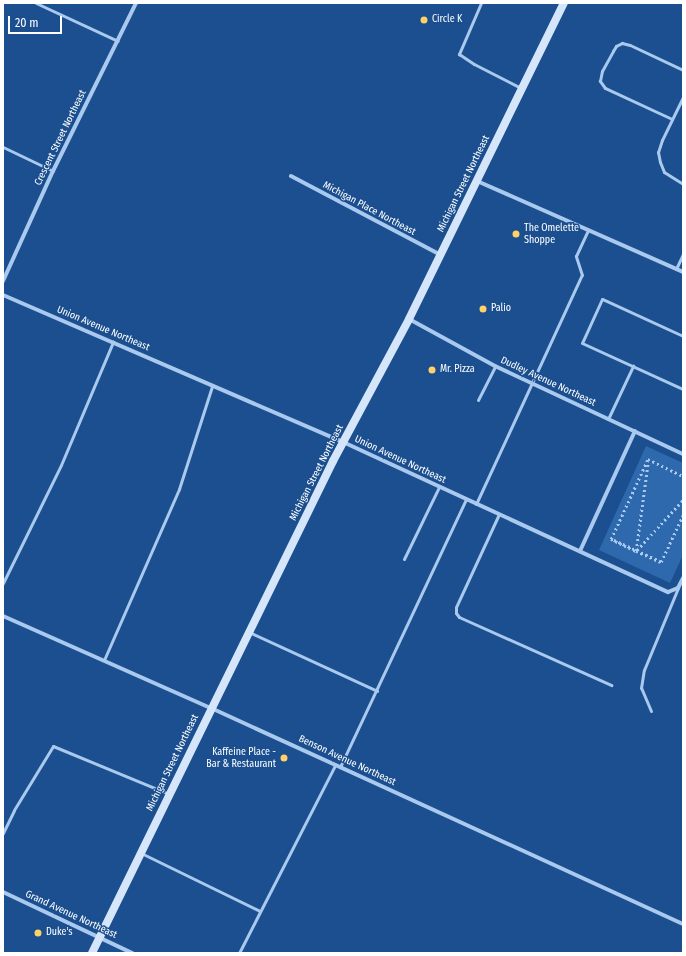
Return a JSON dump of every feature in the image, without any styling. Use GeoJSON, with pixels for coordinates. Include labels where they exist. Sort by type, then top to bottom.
{"type":"FeatureCollection","features":[{"type":"Feature","properties":{"kind":"main road","name":"Michigan Street Northeast"},"geometry":{"type":"LineString","coordinates":[[92,953],[211,708],[343,442],[409,319],[564,3]]}},
{"type":"Feature","properties":{"kind":"street","name":"Crescent Street Northeast"},"geometry":{"type":"LineString","coordinates":[[3,281],[53,171],[136,3]]}},
{"type":"Feature","properties":{"kind":"street","name":"Michigan Place Northeast"},"geometry":{"type":"LineString","coordinates":[[291,176],[441,255]]}},
{"type":"Feature","properties":{"kind":"street"},"geometry":{"type":"LineString","coordinates":[[476,181],[683,272]]}},
{"type":"Feature","properties":{"kind":"street","name":"Union Avenue Northeast"},"geometry":{"type":"LineString","coordinates":[[3,294],[343,442],[668,592],[678,588]]}},
{"type":"Feature","properties":{"kind":"street","name":"Dudley Avenue Northeast"},"geometry":{"type":"LineString","coordinates":[[409,319],[495,366],[683,454]]}},
{"type":"Feature","properties":{"kind":"street"},"geometry":{"type":"LineString","coordinates":[[580,551],[635,431]]}},
{"type":"Feature","properties":{"kind":"street"},"geometry":{"type":"LineString","coordinates":[[678,588],[683,578]]}},
{"type":"Feature","properties":{"kind":"street","name":"Benson Avenue Northeast"},"geometry":{"type":"LineString","coordinates":[[3,616],[211,708],[683,924]]}},
{"type":"Feature","properties":{"kind":"street","name":"Grand Avenue Northeast"},"geometry":{"type":"LineString","coordinates":[[3,892],[132,953]]}},
{"type":"Feature","properties":{"kind":"lane"},"geometry":{"type":"LineString","coordinates":[[36,3],[118,41]]}},
{"type":"Feature","properties":{"kind":"lane"},"geometry":{"type":"LineString","coordinates":[[481,3],[459,54],[474,64],[522,89]]}},
{"type":"Feature","properties":{"kind":"lane"},"geometry":{"type":"LineString","coordinates":[[672,119],[605,88],[600,81],[601,76],[616,46],[622,43],[630,45],[683,70]]}},
{"type":"Feature","properties":{"kind":"lane"},"geometry":{"type":"LineString","coordinates":[[683,97],[659,147],[660,162],[666,175],[683,184]]}},
{"type":"Feature","properties":{"kind":"lane"},"geometry":{"type":"LineString","coordinates":[[3,147],[53,171]]}},
{"type":"Feature","properties":{"kind":"lane"},"geometry":{"type":"LineString","coordinates":[[476,504],[531,382],[582,275],[576,256],[588,230]]}},
{"type":"Feature","properties":{"kind":"lane"},"geometry":{"type":"LineString","coordinates":[[676,269],[683,254]]}},
{"type":"Feature","properties":{"kind":"lane"},"geometry":{"type":"LineString","coordinates":[[683,336],[602,299],[582,343],[683,389]]}},
{"type":"Feature","properties":{"kind":"lane"},"geometry":{"type":"LineString","coordinates":[[3,582],[58,472],[113,342]]}},
{"type":"Feature","properties":{"kind":"lane"},"geometry":{"type":"LineString","coordinates":[[478,400],[495,366]]}},
{"type":"Feature","properties":{"kind":"lane"},"geometry":{"type":"LineString","coordinates":[[608,419],[633,366]]}},
{"type":"Feature","properties":{"kind":"lane"},"geometry":{"type":"LineString","coordinates":[[104,660],[179,489],[212,386]]}},
{"type":"Feature","properties":{"kind":"lane"},"geometry":{"type":"LineString","coordinates":[[404,559],[440,487]]}},
{"type":"Feature","properties":{"kind":"lane"},"geometry":{"type":"LineString","coordinates":[[340,767],[466,499]]}},
{"type":"Feature","properties":{"kind":"lane"},"geometry":{"type":"LineString","coordinates":[[499,514],[456,607],[456,613],[459,617],[611,685]]}},
{"type":"Feature","properties":{"kind":"lane"},"geometry":{"type":"LineString","coordinates":[[651,711],[641,688],[644,670],[678,588]]}},
{"type":"Feature","properties":{"kind":"lane"},"geometry":{"type":"LineString","coordinates":[[249,632],[377,691]]}},
{"type":"Feature","properties":{"kind":"lane"},"geometry":{"type":"LineString","coordinates":[[3,833],[14,810],[53,746],[169,794]]}},
{"type":"Feature","properties":{"kind":"lane"},"geometry":{"type":"LineString","coordinates":[[239,953],[335,765]]}},
{"type":"Feature","properties":{"kind":"lane"},"geometry":{"type":"LineString","coordinates":[[141,853],[260,911]]}},
{"type":"Feature","properties":{"kind":"path"},"geometry":{"type":"LineString","coordinates":[[648,459],[683,476]]}},
{"type":"Feature","properties":{"kind":"path"},"geometry":{"type":"LineString","coordinates":[[612,539],[648,459]]}},
{"type":"Feature","properties":{"kind":"path"},"geometry":{"type":"LineString","coordinates":[[636,551],[648,459]]}},
{"type":"Feature","properties":{"kind":"path"},"geometry":{"type":"LineString","coordinates":[[636,551],[683,500]]}},
{"type":"Feature","properties":{"kind":"path"},"geometry":{"type":"LineString","coordinates":[[661,562],[683,515]]}},
{"type":"Feature","properties":{"kind":"path"},"geometry":{"type":"LineString","coordinates":[[612,539],[661,562]]}},
{"type":"Feature","properties":{"kind":"path"},"geometry":{"type":"LineString","coordinates":[[612,539],[661,562]]}},
{"type":"Feature","properties":{"kind":"shaded area"},"geometry":{"type":"Polygon","coordinates":[[[646,446],[683,463],[683,555],[670,583],[599,550],[646,446]]]}},
{"type":"Feature","properties":{"kind":"place","name":"Circle K"},"geometry":{"type":"Point","coordinates":[424,20]}},
{"type":"Feature","properties":{"kind":"place","name":"The Omelette Shoppe"},"geometry":{"type":"Point","coordinates":[516,234]}},
{"type":"Feature","properties":{"kind":"place","name":"Palio"},"geometry":{"type":"Point","coordinates":[483,309]}},
{"type":"Feature","properties":{"kind":"place","name":"Mr. Pizza"},"geometry":{"type":"Point","coordinates":[432,370]}},
{"type":"Feature","properties":{"kind":"place","name":"Kaffeine Place - Bar & Restaurant"},"geometry":{"type":"Point","coordinates":[284,758]}},
{"type":"Feature","properties":{"kind":"place","name":"Duke's"},"geometry":{"type":"Point","coordinates":[38,933]}}]}
